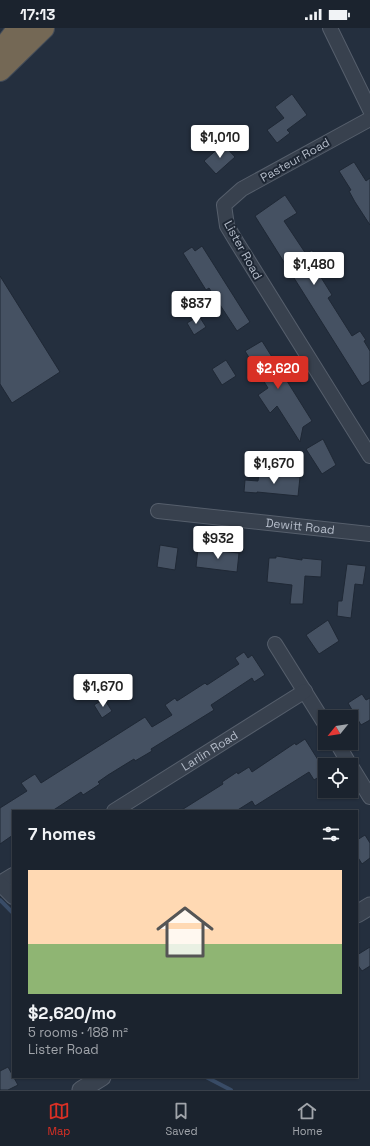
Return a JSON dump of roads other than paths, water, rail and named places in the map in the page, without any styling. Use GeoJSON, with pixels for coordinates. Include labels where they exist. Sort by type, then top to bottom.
{"type":"FeatureCollection","features":[{"type":"Feature","properties":{"kind":"highway"},"geometry":{"type":"LineString","coordinates":[[0,54],[19,28]]}},
{"type":"Feature","properties":{"kind":"highway"},"geometry":{"type":"LineString","coordinates":[[0,70],[43,28]]}},
{"type":"Feature","properties":{"kind":"street"},"geometry":{"type":"LineString","coordinates":[[330,28],[370,110]]}},
{"type":"Feature","properties":{"kind":"street","name":"Pasteur Road"},"geometry":{"type":"LineString","coordinates":[[224,205],[242,189],[370,119]]}},
{"type":"Feature","properties":{"kind":"street","name":"Lister Road"},"geometry":{"type":"LineString","coordinates":[[224,205],[227,226],[370,456]]}},
{"type":"Feature","properties":{"kind":"street","name":"Dewitt Road"},"geometry":{"type":"LineString","coordinates":[[158,511],[370,534]]}},
{"type":"Feature","properties":{"kind":"street"},"geometry":{"type":"LineString","coordinates":[[275,644],[318,713]]}},
{"type":"Feature","properties":{"kind":"street","name":"Larlin Road"},"geometry":{"type":"LineString","coordinates":[[116,810],[304,691]]}},
{"type":"Feature","properties":{"kind":"street"},"geometry":{"type":"LineString","coordinates":[[358,777],[370,797]]}},
{"type":"Feature","properties":{"kind":"street"},"geometry":{"type":"LineString","coordinates":[[12,876],[0,883],[12,896]]}},
{"type":"Feature","properties":{"kind":"street"},"geometry":{"type":"LineString","coordinates":[[358,913],[370,906]]}},
{"type":"Feature","properties":{"kind":"street"},"geometry":{"type":"LineString","coordinates":[[81,1090],[100,1078]]}},
{"type":"Feature","properties":{"kind":"waterway"},"geometry":{"type":"LineString","coordinates":[[0,900],[12,912]]}},
{"type":"Feature","properties":{"kind":"waterway"},"geometry":{"type":"LineString","coordinates":[[208,1078],[231,1090]]}}]}
